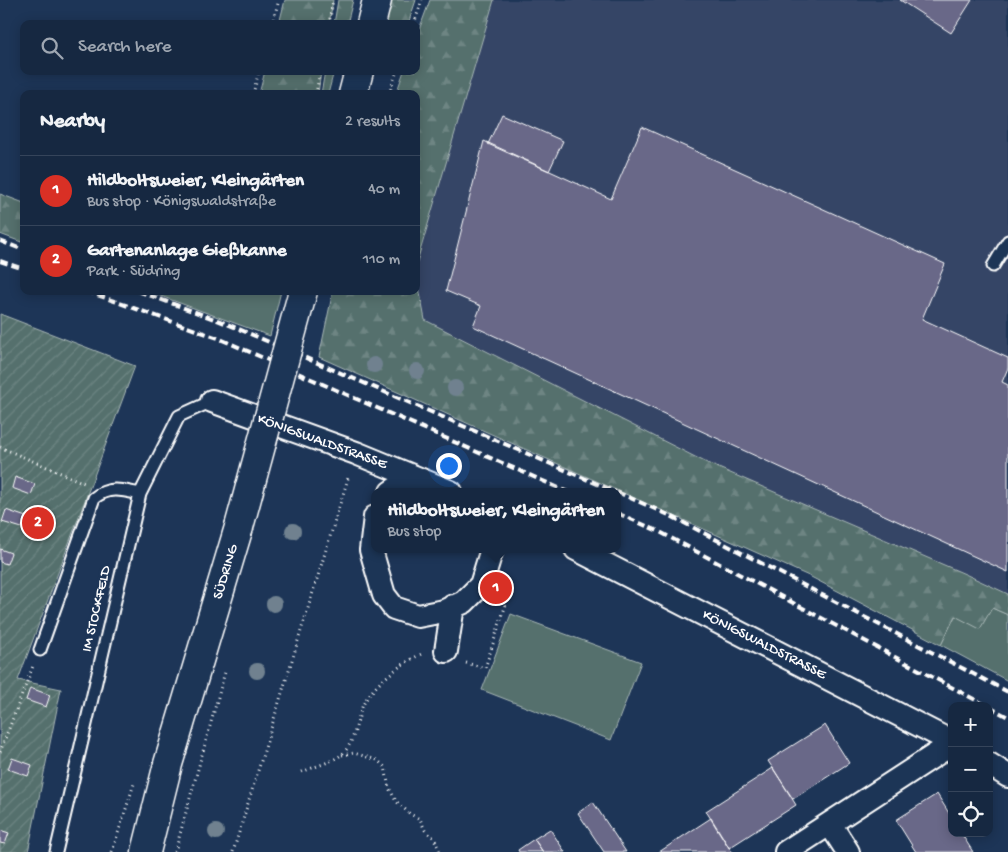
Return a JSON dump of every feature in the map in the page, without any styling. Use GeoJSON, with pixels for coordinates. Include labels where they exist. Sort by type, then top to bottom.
{"type":"FeatureCollection","features":[{"type":"Feature","properties":{"kind":"street"},"geometry":{"type":"LineString","coordinates":[[372,20],[377,0]]}},
{"type":"Feature","properties":{"kind":"street"},"geometry":{"type":"LineString","coordinates":[[355,90],[358,75]]}},
{"type":"Feature","properties":{"kind":"street","name":"SÜDRING"},"geometry":{"type":"LineString","coordinates":[[146,852],[168,764],[239,527],[302,295]]}},
{"type":"Feature","properties":{"kind":"street","name":"KÖNIGSWALDSTRASSE"},"geometry":{"type":"LineString","coordinates":[[212,401],[356,453],[441,488]]}},
{"type":"Feature","properties":{"kind":"street","name":"KÖNIGSWALDSTRASSE"},"geometry":{"type":"LineString","coordinates":[[396,488],[413,481],[441,488]]}},
{"type":"Feature","properties":{"kind":"street"},"geometry":{"type":"LineString","coordinates":[[372,553],[384,595],[394,608],[418,616],[444,610],[464,602],[481,585],[491,553]]}},
{"type":"Feature","properties":{"kind":"street","name":"KÖNIGSWALDSTRASSE"},"geometry":{"type":"LineString","coordinates":[[584,553],[948,741]]}},
{"type":"Feature","properties":{"kind":"street"},"geometry":{"type":"LineString","coordinates":[[446,651],[454,606]]}},
{"type":"Feature","properties":{"kind":"street"},"geometry":{"type":"LineString","coordinates":[[786,852],[948,746]]}},
{"type":"Feature","properties":{"kind":"street"},"geometry":{"type":"LineString","coordinates":[[993,767],[1008,776]]}},
{"type":"Feature","properties":{"kind":"street"},"geometry":{"type":"LineString","coordinates":[[830,824],[848,852]]}},
{"type":"Feature","properties":{"kind":"lane"},"geometry":{"type":"LineString","coordinates":[[993,266],[1008,241]]}},
{"type":"Feature","properties":{"kind":"lane","name":"IM STOCKFELD"},"geometry":{"type":"LineString","coordinates":[[56,852],[140,494],[179,416],[212,401]]}},
{"type":"Feature","properties":{"kind":"lane"},"geometry":{"type":"LineString","coordinates":[[40,650],[94,498],[102,491],[118,489],[140,494]]}},
{"type":"Feature","properties":{"kind":"path"},"geometry":{"type":"LineString","coordinates":[[273,20],[279,0]]}},
{"type":"Feature","properties":{"kind":"path"},"geometry":{"type":"LineString","coordinates":[[330,20],[333,0]]}},
{"type":"Feature","properties":{"kind":"path"},"geometry":{"type":"LineString","coordinates":[[415,20],[422,0]]}},
{"type":"Feature","properties":{"kind":"path"},"geometry":{"type":"LineString","coordinates":[[254,90],[258,75]]}},
{"type":"Feature","properties":{"kind":"path"},"geometry":{"type":"LineString","coordinates":[[317,90],[319,75]]}},
{"type":"Feature","properties":{"kind":"path"},"geometry":{"type":"LineString","coordinates":[[390,90],[396,75]]}},
{"type":"Feature","properties":{"kind":"path"},"geometry":{"type":"LineString","coordinates":[[0,447],[102,491]]}},
{"type":"Feature","properties":{"kind":"path"},"geometry":{"type":"LineString","coordinates":[[233,852],[356,453]]}},
{"type":"Feature","properties":{"kind":"path"},"geometry":{"type":"LineString","coordinates":[[341,755],[349,745],[364,704],[373,690],[416,656],[438,648],[466,663],[485,668],[509,595],[505,565],[491,553]]}},
{"type":"Feature","properties":{"kind":"path"},"geometry":{"type":"LineString","coordinates":[[0,752],[40,650]]}},
{"type":"Feature","properties":{"kind":"path"},"geometry":{"type":"LineString","coordinates":[[175,852],[227,664]]}},
{"type":"Feature","properties":{"kind":"path"},"geometry":{"type":"LineString","coordinates":[[302,772],[341,755],[354,753],[377,760],[385,767],[389,788],[396,801],[410,814],[420,819],[425,830],[434,838],[440,852]]}},
{"type":"Feature","properties":{"kind":"shaded area"},"geometry":{"type":"Polygon","coordinates":[[[494,0],[1008,0],[1008,594],[707,463],[425,320],[420,289],[420,251],[494,0]]]}},
{"type":"Feature","properties":{"kind":"green space"},"geometry":{"type":"Polygon","coordinates":[[[285,0],[333,0],[330,20],[280,20],[285,0]]]}},
{"type":"Feature","properties":{"kind":"green space"},"geometry":{"type":"Polygon","coordinates":[[[338,0],[353,0],[348,20],[335,20],[338,0]]]}},
{"type":"Feature","properties":{"kind":"green space"},"geometry":{"type":"Polygon","coordinates":[[[392,0],[416,0],[409,20],[386,20],[392,0]]]}},
{"type":"Feature","properties":{"kind":"green space"},"geometry":{"type":"Polygon","coordinates":[[[430,0],[494,0],[420,251],[420,90],[397,90],[403,75],[420,75],[420,27],[430,0]]]}},
{"type":"Feature","properties":{"kind":"green space"},"geometry":{"type":"Polygon","coordinates":[[[264,75],[320,75],[319,90],[260,90],[264,75]]]}},
{"type":"Feature","properties":{"kind":"green space"},"geometry":{"type":"Polygon","coordinates":[[[324,75],[333,75],[329,90],[322,90],[324,75]]]}},
{"type":"Feature","properties":{"kind":"green space"},"geometry":{"type":"Polygon","coordinates":[[[0,194],[20,202],[20,242],[0,234],[0,194]]]}},
{"type":"Feature","properties":{"kind":"green space"},"geometry":{"type":"Polygon","coordinates":[[[420,293],[425,320],[707,463],[1008,594],[1008,615],[992,608],[980,629],[955,616],[941,645],[811,577],[621,492],[621,488],[612,488],[319,357],[332,295],[420,295],[420,293]]]}},
{"type":"Feature","properties":{"kind":"green space"},"geometry":{"type":"Polygon","coordinates":[[[158,295],[280,295],[270,336],[158,295]]]}},
{"type":"Feature","properties":{"kind":"green space"},"geometry":{"type":"Polygon","coordinates":[[[0,314],[135,366],[18,680],[61,689],[28,852],[0,852],[0,314]]]}},
{"type":"Feature","properties":{"kind":"green space"},"geometry":{"type":"Polygon","coordinates":[[[992,608],[1008,615],[1008,681],[941,645],[955,616],[992,608]]]}},
{"type":"Feature","properties":{"kind":"green space"},"geometry":{"type":"Polygon","coordinates":[[[511,614],[641,662],[611,740],[482,690],[511,614]]]}},
{"type":"Feature","properties":{"kind":"building"},"geometry":{"type":"Polygon","coordinates":[[[900,0],[972,0],[951,33],[900,0]]]}},
{"type":"Feature","properties":{"kind":"building"},"geometry":{"type":"Polygon","coordinates":[[[502,114],[563,141],[549,171],[488,144],[502,114]]]}},
{"type":"Feature","properties":{"kind":"building"},"geometry":{"type":"Polygon","coordinates":[[[642,127],[945,264],[922,319],[1008,358],[1008,368],[1002,382],[1008,385],[1008,572],[473,326],[481,306],[446,291],[484,141],[611,199],[642,127]]]}},
{"type":"Feature","properties":{"kind":"building"},"geometry":{"type":"Polygon","coordinates":[[[15,477],[35,484],[31,495],[12,488],[15,477]]]}},
{"type":"Feature","properties":{"kind":"building"},"geometry":{"type":"Polygon","coordinates":[[[6,510],[26,517],[22,528],[2,522],[6,510]]]}},
{"type":"Feature","properties":{"kind":"building"},"geometry":{"type":"Polygon","coordinates":[[[0,549],[11,553],[7,564],[0,562],[0,549]]]}},
{"type":"Feature","properties":{"kind":"building"},"geometry":{"type":"Polygon","coordinates":[[[30,688],[50,695],[46,707],[26,700],[30,688]]]}},
{"type":"Feature","properties":{"kind":"building"},"geometry":{"type":"Polygon","coordinates":[[[825,725],[849,763],[793,799],[768,761],[825,725]]]}},
{"type":"Feature","properties":{"kind":"building"},"geometry":{"type":"Polygon","coordinates":[[[12,758],[32,765],[28,776],[8,769],[12,758]]]}},
{"type":"Feature","properties":{"kind":"building"},"geometry":{"type":"Polygon","coordinates":[[[773,768],[796,805],[729,848],[706,811],[773,768]]]}},
{"type":"Feature","properties":{"kind":"building"},"geometry":{"type":"Polygon","coordinates":[[[937,794],[948,812],[948,837],[964,837],[973,852],[916,852],[896,820],[937,794]]]}},
{"type":"Feature","properties":{"kind":"building"},"geometry":{"type":"Polygon","coordinates":[[[593,802],[626,852],[604,852],[578,813],[593,802]]]}},
{"type":"Feature","properties":{"kind":"building"},"geometry":{"type":"Polygon","coordinates":[[[711,818],[732,852],[659,852],[711,818]]]}},
{"type":"Feature","properties":{"kind":"building"},"geometry":{"type":"Polygon","coordinates":[[[550,829],[565,852],[543,852],[534,839],[550,829]]]}},
{"type":"Feature","properties":{"kind":"building"},"geometry":{"type":"Polygon","coordinates":[[[0,830],[9,833],[5,844],[0,843],[0,830]]]}},
{"type":"Feature","properties":{"kind":"building"},"geometry":{"type":"Polygon","coordinates":[[[534,839],[543,852],[519,852],[518,850],[534,839]]]}},
{"type":"Feature","properties":{"kind":"railway"},"geometry":{"type":"LineString","coordinates":[[0,241],[20,248]]}},
{"type":"Feature","properties":{"kind":"railway"},"geometry":{"type":"LineString","coordinates":[[0,261],[20,268]]}},
{"type":"Feature","properties":{"kind":"railway"},"geometry":{"type":"LineString","coordinates":[[97,295],[218,338],[559,488]]}},
{"type":"Feature","properties":{"kind":"railway"},"geometry":{"type":"LineString","coordinates":[[149,295],[225,323],[607,488]]}},
{"type":"Feature","properties":{"kind":"railway"},"geometry":{"type":"LineString","coordinates":[[621,494],[671,516],[1008,692]]}},
{"type":"Feature","properties":{"kind":"railway"},"geometry":{"type":"LineString","coordinates":[[621,515],[658,531],[979,702]]}},
{"type":"Feature","properties":{"kind":"railway"},"geometry":{"type":"LineString","coordinates":[[993,709],[1008,717]]}},
{"type":"Feature","properties":{"kind":"place","name":"Gartenanlage Gießkanne"},"geometry":{"type":"Point","coordinates":[38,523]}},
{"type":"Feature","properties":{"kind":"place","name":"Hildboltsweier, Kleingärten"},"geometry":{"type":"Point","coordinates":[496,588]}}]}
